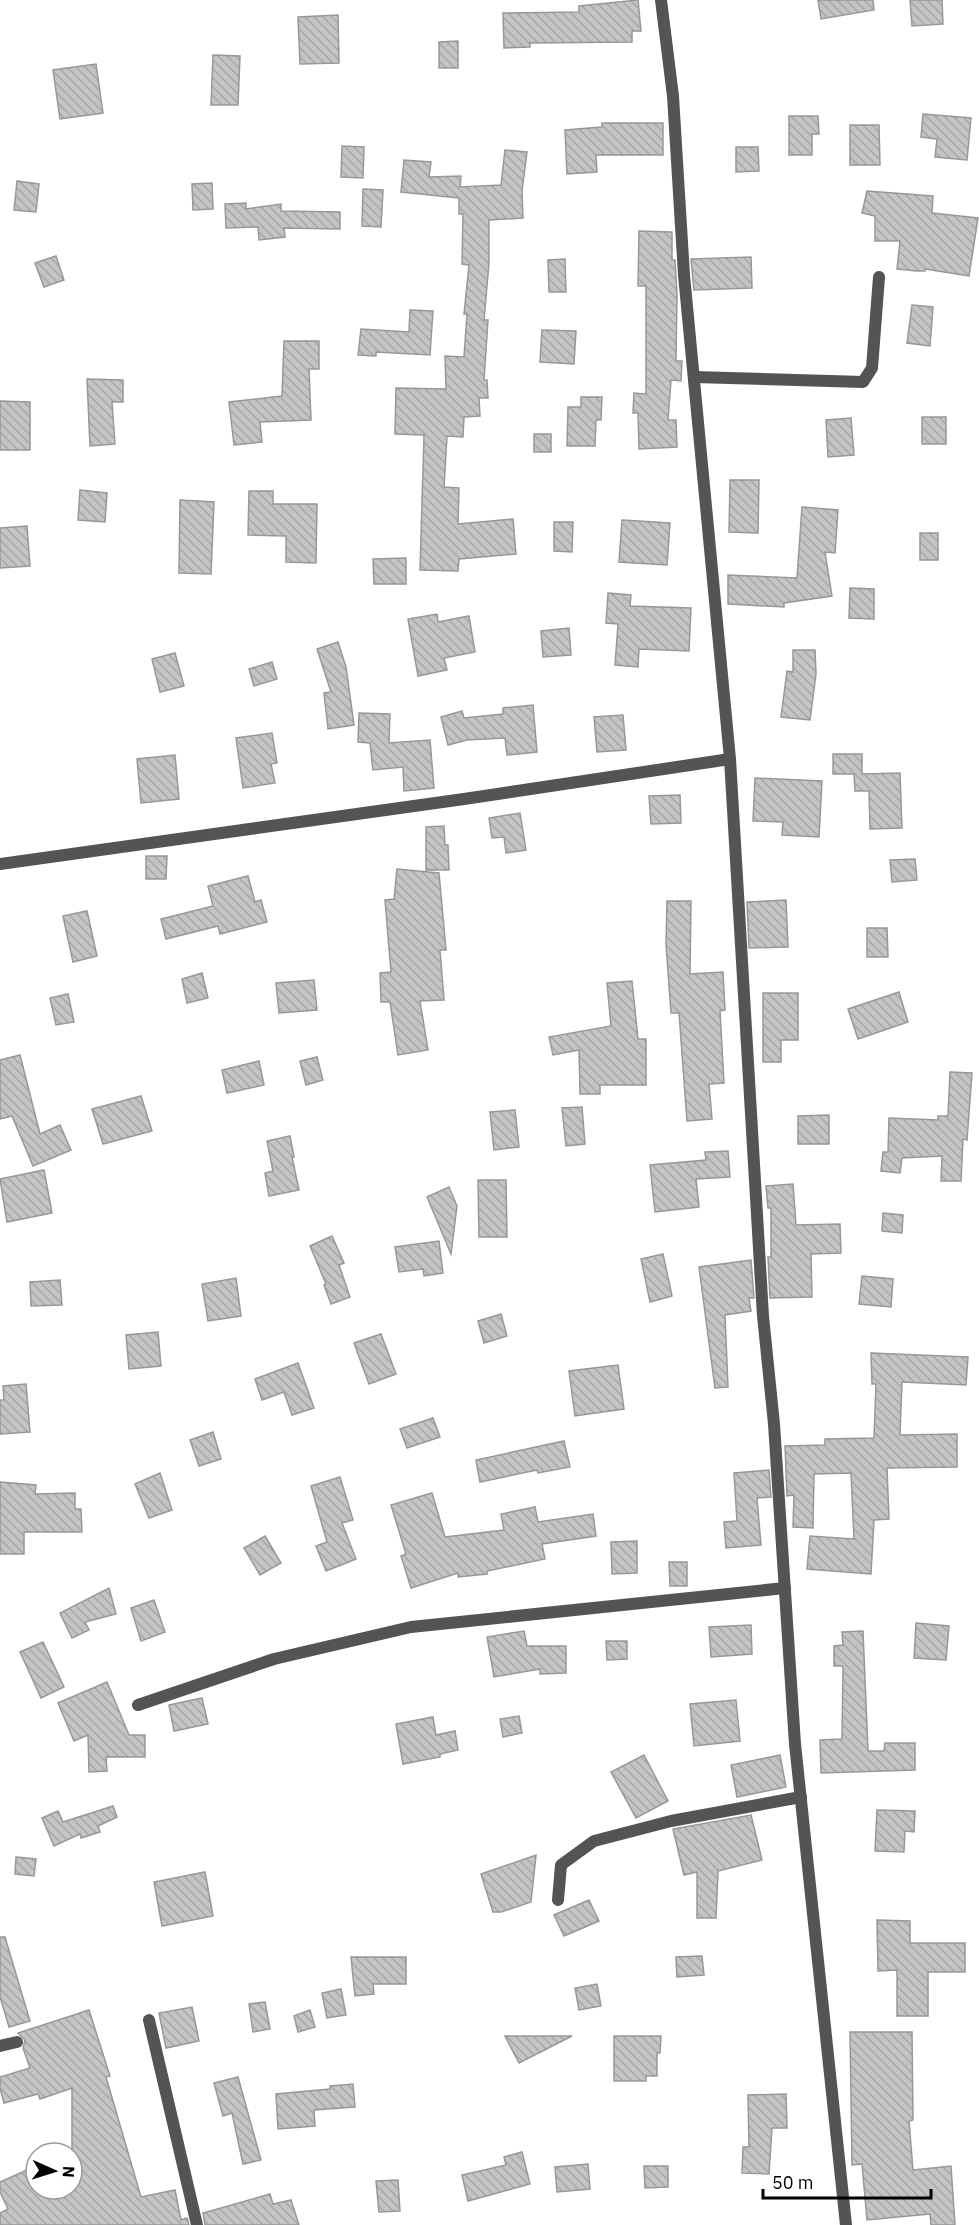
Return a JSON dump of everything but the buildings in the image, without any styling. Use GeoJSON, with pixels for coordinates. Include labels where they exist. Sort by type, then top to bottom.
{"type":"FeatureCollection","features":[{"type":"Feature","properties":{"kind":"street"},"geometry":{"type":"LineString","coordinates":[[661,0],[673,96],[684,275],[730,759],[763,1316],[774,1424],[795,1744],[846,2225]]}},
{"type":"Feature","properties":{"kind":"street"},"geometry":{"type":"LineString","coordinates":[[694,376],[863,382],[872,368],[879,277]]}},
{"type":"Feature","properties":{"kind":"street"},"geometry":{"type":"LineString","coordinates":[[0,864],[730,759]]}},
{"type":"Feature","properties":{"kind":"street"},"geometry":{"type":"LineString","coordinates":[[138,1705],[274,1659],[411,1627],[785,1588]]}},
{"type":"Feature","properties":{"kind":"street"},"geometry":{"type":"LineString","coordinates":[[558,1900],[561,1865],[594,1841],[671,1821],[801,1797]]}},
{"type":"Feature","properties":{"kind":"street"},"geometry":{"type":"LineString","coordinates":[[149,2020],[197,2225]]}},
{"type":"Feature","properties":{"kind":"street"},"geometry":{"type":"LineString","coordinates":[[0,2046],[17,2042]]}}]}
